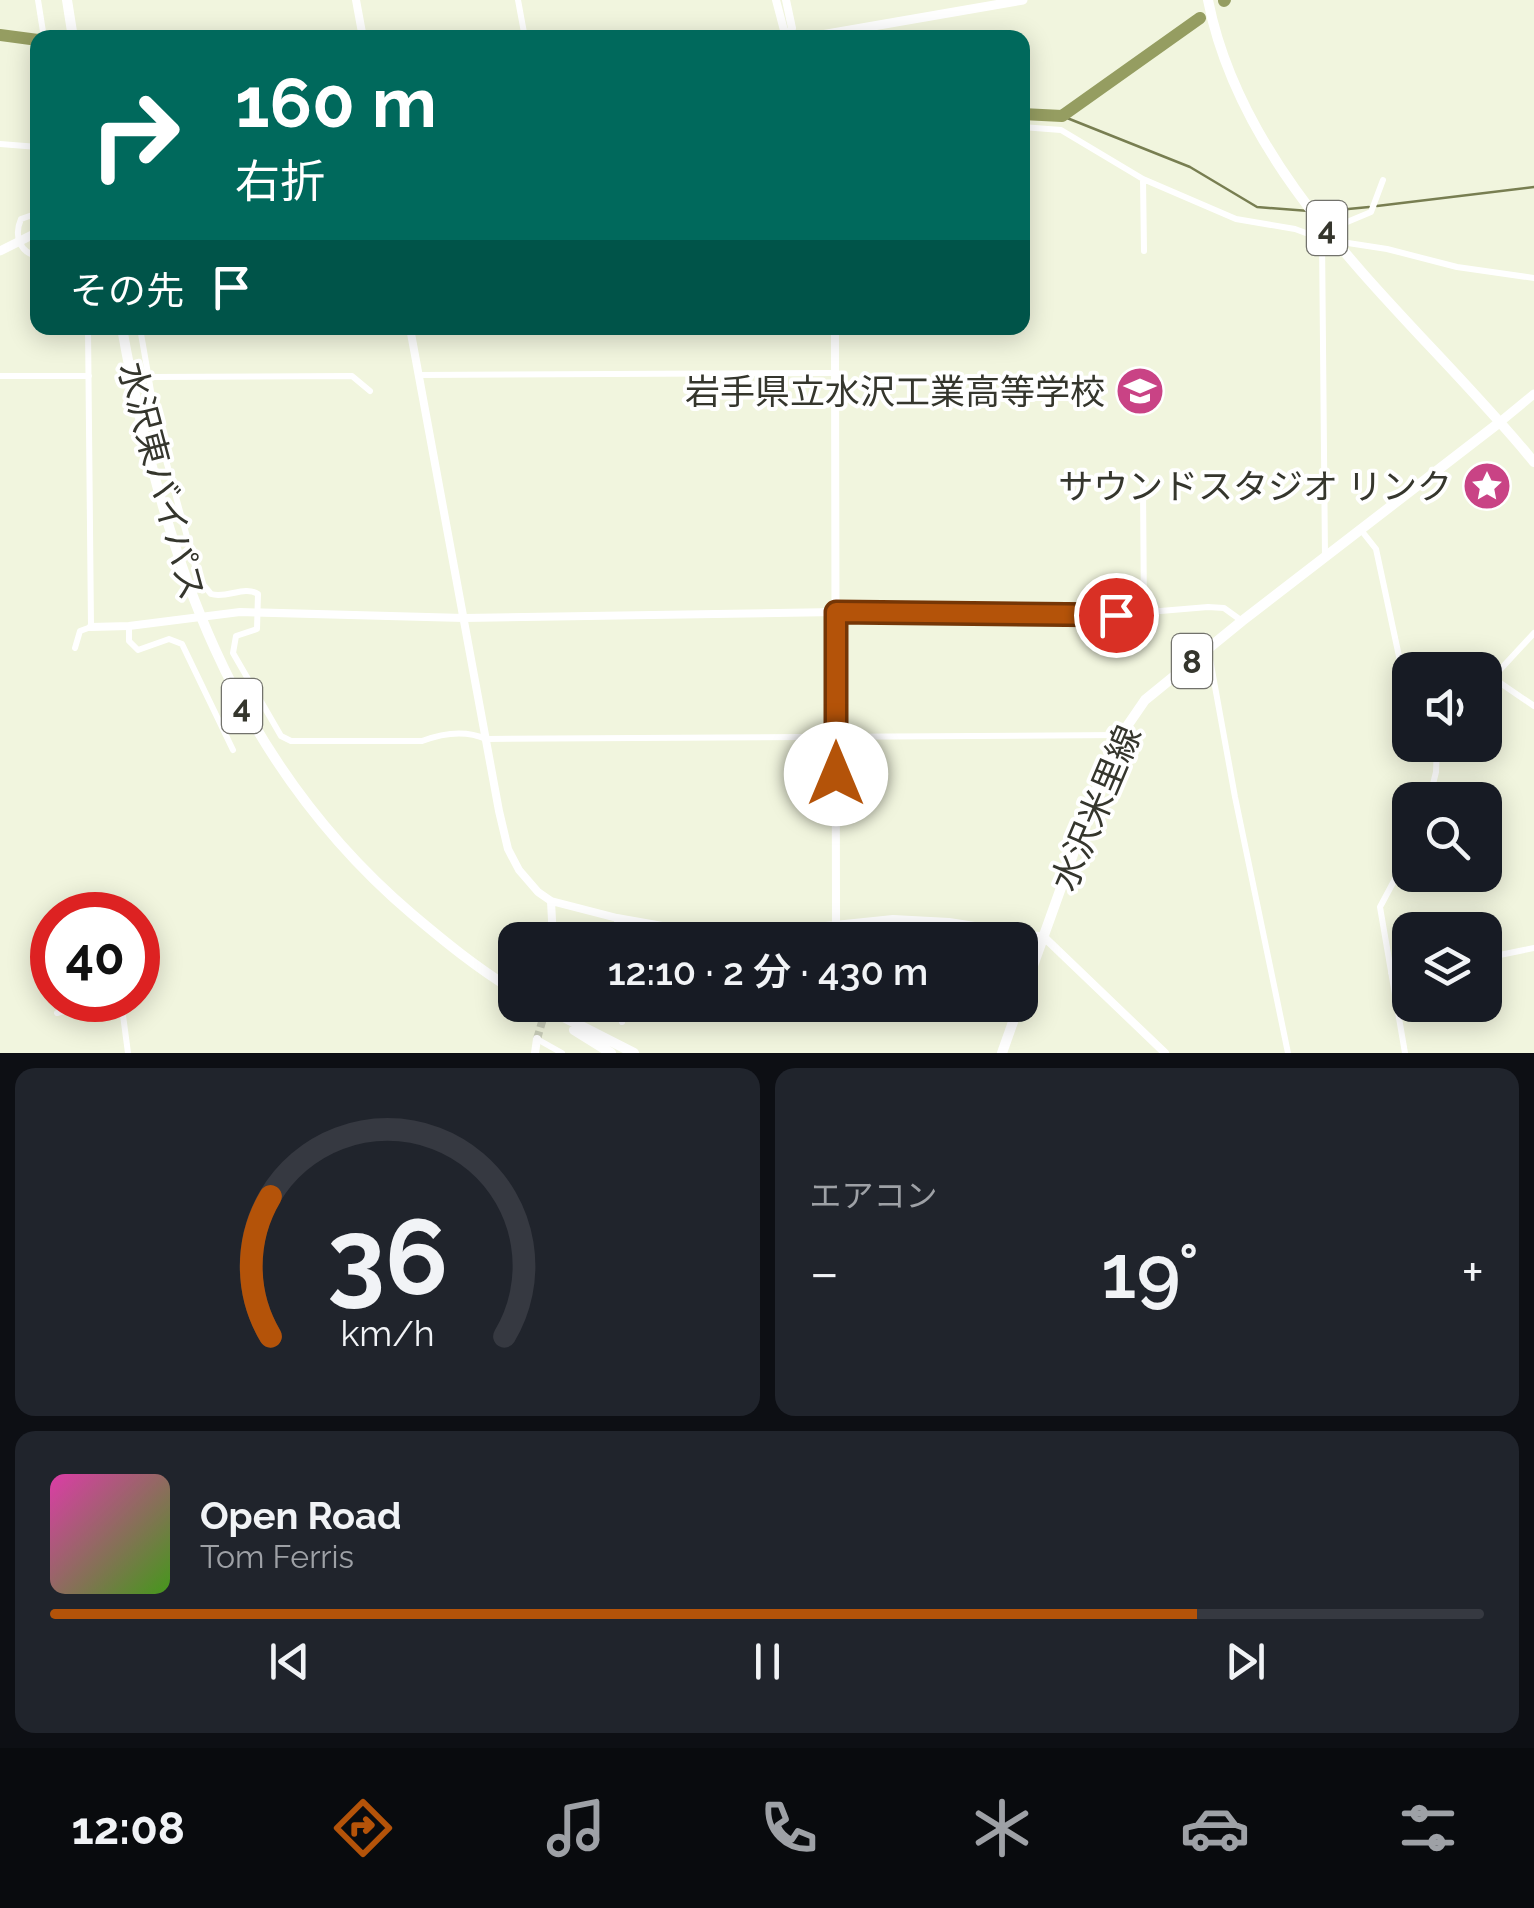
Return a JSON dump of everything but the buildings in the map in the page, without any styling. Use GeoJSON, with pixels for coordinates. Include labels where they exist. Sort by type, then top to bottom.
{"type":"FeatureCollection","features":[{"type":"Feature","properties":{"kind":"main road"},"geometry":{"type":"LineString","coordinates":[[67,0],[72,30]]}},
{"type":"Feature","properties":{"kind":"main road"},"geometry":{"type":"LineString","coordinates":[[846,30],[986,3],[1023,0]]}},
{"type":"Feature","properties":{"kind":"main road","name":"4"},"geometry":{"type":"LineString","coordinates":[[1208,0],[1225,59],[1262,138],[1326,235],[1337,241],[1534,462]]}},
{"type":"Feature","properties":{"kind":"main road"},"geometry":{"type":"LineString","coordinates":[[0,250],[30,236]]}},
{"type":"Feature","properties":{"kind":"main road","name":"水沢東バイパス"},"geometry":{"type":"LineString","coordinates":[[124,335],[158,495],[199,618],[253,726],[332,834],[394,899],[498,980]]}},
{"type":"Feature","properties":{"kind":"main road"},"geometry":{"type":"LineString","coordinates":[[1500,422],[1534,394]]}},
{"type":"Feature","properties":{"kind":"main road","name":"水沢米里線"},"geometry":{"type":"LineString","coordinates":[[1038,954],[1095,793],[1120,735],[1145,700],[1242,620],[1500,422]]}},
{"type":"Feature","properties":{"kind":"main road"},"geometry":{"type":"LineString","coordinates":[[564,1022],[612,1053]]}},
{"type":"Feature","properties":{"kind":"main road"},"geometry":{"type":"LineString","coordinates":[[571,1022],[634,1053]]}},
{"type":"Feature","properties":{"kind":"main road","name":"水沢米里線"},"geometry":{"type":"LineString","coordinates":[[1002,1053],[1013,1022]]}},
{"type":"Feature","properties":{"kind":"street"},"geometry":{"type":"LineString","coordinates":[[38,0],[43,30]]}},
{"type":"Feature","properties":{"kind":"street"},"geometry":{"type":"LineString","coordinates":[[356,0],[362,30]]}},
{"type":"Feature","properties":{"kind":"street"},"geometry":{"type":"LineString","coordinates":[[518,0],[524,30]]}},
{"type":"Feature","properties":{"kind":"street"},"geometry":{"type":"LineString","coordinates":[[776,0],[785,30]]}},
{"type":"Feature","properties":{"kind":"street"},"geometry":{"type":"LineString","coordinates":[[786,0],[791,30]]}},
{"type":"Feature","properties":{"kind":"street"},"geometry":{"type":"LineString","coordinates":[[1030,127],[1061,130],[1143,179],[1236,219],[1326,235],[1371,212],[1383,180]]}},
{"type":"Feature","properties":{"kind":"street"},"geometry":{"type":"LineString","coordinates":[[0,144],[30,146]]}},
{"type":"Feature","properties":{"kind":"street"},"geometry":{"type":"LineString","coordinates":[[1143,179],[1144,251]]}},
{"type":"Feature","properties":{"kind":"street"},"geometry":{"type":"LineString","coordinates":[[30,216],[21,219],[17,228],[19,242],[30,255]]}},
{"type":"Feature","properties":{"kind":"street"},"geometry":{"type":"LineString","coordinates":[[1324,558],[1326,235]]}},
{"type":"Feature","properties":{"kind":"street"},"geometry":{"type":"LineString","coordinates":[[1337,241],[1457,267],[1534,278]]}},
{"type":"Feature","properties":{"kind":"street"},"geometry":{"type":"LineString","coordinates":[[88,335],[91,628]]}},
{"type":"Feature","properties":{"kind":"street"},"geometry":{"type":"LineString","coordinates":[[141,335],[158,432],[201,582],[206,591],[217,596],[254,590],[259,596],[257,628],[236,636],[233,653],[281,736],[303,741],[402,741],[440,734],[474,734],[486,739],[1120,735]]}},
{"type":"Feature","properties":{"kind":"street"},"geometry":{"type":"LineString","coordinates":[[411,335],[508,849],[528,882],[551,901],[640,922]]}},
{"type":"Feature","properties":{"kind":"street"},"geometry":{"type":"LineString","coordinates":[[835,335],[836,922],[893,918],[949,922]]}},
{"type":"Feature","properties":{"kind":"street"},"geometry":{"type":"LineString","coordinates":[[419,375],[837,372]]}},
{"type":"Feature","properties":{"kind":"street"},"geometry":{"type":"LineString","coordinates":[[0,376],[89,376]]}},
{"type":"Feature","properties":{"kind":"street"},"geometry":{"type":"LineString","coordinates":[[148,377],[352,376],[370,391]]}},
{"type":"Feature","properties":{"kind":"street"},"geometry":{"type":"LineString","coordinates":[[1143,488],[1144,614]]}},
{"type":"Feature","properties":{"kind":"street"},"geometry":{"type":"LineString","coordinates":[[1361,530],[1376,549],[1398,652]]}},
{"type":"Feature","properties":{"kind":"street"},"geometry":{"type":"LineString","coordinates":[[76,648],[80,632],[91,628],[259,612],[464,618],[836,612],[1089,617],[1208,607],[1224,608],[1242,620]]}},
{"type":"Feature","properties":{"kind":"street"},"geometry":{"type":"LineString","coordinates":[[129,626],[129,641],[138,650],[169,639],[182,644],[232,750]]}},
{"type":"Feature","properties":{"kind":"street"},"geometry":{"type":"LineString","coordinates":[[1502,669],[1534,633]]}},
{"type":"Feature","properties":{"kind":"street"},"geometry":{"type":"LineString","coordinates":[[1208,648],[1288,1053]]}},
{"type":"Feature","properties":{"kind":"street"},"geometry":{"type":"LineString","coordinates":[[1502,684],[1534,706]]}},
{"type":"Feature","properties":{"kind":"street"},"geometry":{"type":"LineString","coordinates":[[1392,885],[1380,907],[1406,1053]]}},
{"type":"Feature","properties":{"kind":"street"},"geometry":{"type":"LineString","coordinates":[[551,901],[552,922]]}},
{"type":"Feature","properties":{"kind":"street"},"geometry":{"type":"LineString","coordinates":[[617,918],[617,922]]}},
{"type":"Feature","properties":{"kind":"street"},"geometry":{"type":"LineString","coordinates":[[1038,936],[1044,937],[1165,1053]]}},
{"type":"Feature","properties":{"kind":"street"},"geometry":{"type":"LineString","coordinates":[[1502,955],[1534,948]]}},
{"type":"Feature","properties":{"kind":"street"},"geometry":{"type":"LineString","coordinates":[[124,1022],[128,1053]]}},
{"type":"Feature","properties":{"kind":"street"},"geometry":{"type":"LineString","coordinates":[[534,1053],[537,1039],[562,1053]]}},
{"type":"Feature","properties":{"kind":"waterway"},"geometry":{"type":"LineString","coordinates":[[1030,114],[1062,116],[1200,18]]}},
{"type":"Feature","properties":{"kind":"waterway"},"geometry":{"type":"LineString","coordinates":[[0,35],[30,39]]}},
{"type":"Feature","properties":{"kind":"waterway"},"geometry":{"type":"LineString","coordinates":[[1062,116],[1190,167],[1257,207],[1309,211]]}},
{"type":"Feature","properties":{"kind":"waterway"},"geometry":{"type":"LineString","coordinates":[[1377,206],[1534,187]]}},
{"type":"Feature","properties":{"kind":"waterway"},"geometry":{"type":"LineString","coordinates":[[1317,212],[1369,207]]}},
{"type":"Feature","properties":{"kind":"tunnel"},"geometry":{"type":"LineString","coordinates":[[537,1039],[542,1022]]}},
{"type":"Feature","properties":{"kind":"place","name":"岩手県立水沢工業高等学校"},"geometry":{"type":"Point","coordinates":[1140,391]}},
{"type":"Feature","properties":{"kind":"place","name":"サウンドスタジオ リンク"},"geometry":{"type":"Point","coordinates":[1487,486]}},
{"type":"Feature","properties":{"kind":"route"},"geometry":{"type":"LineString","coordinates":[[836,774],[836,612],[1116,615]]}}]}
